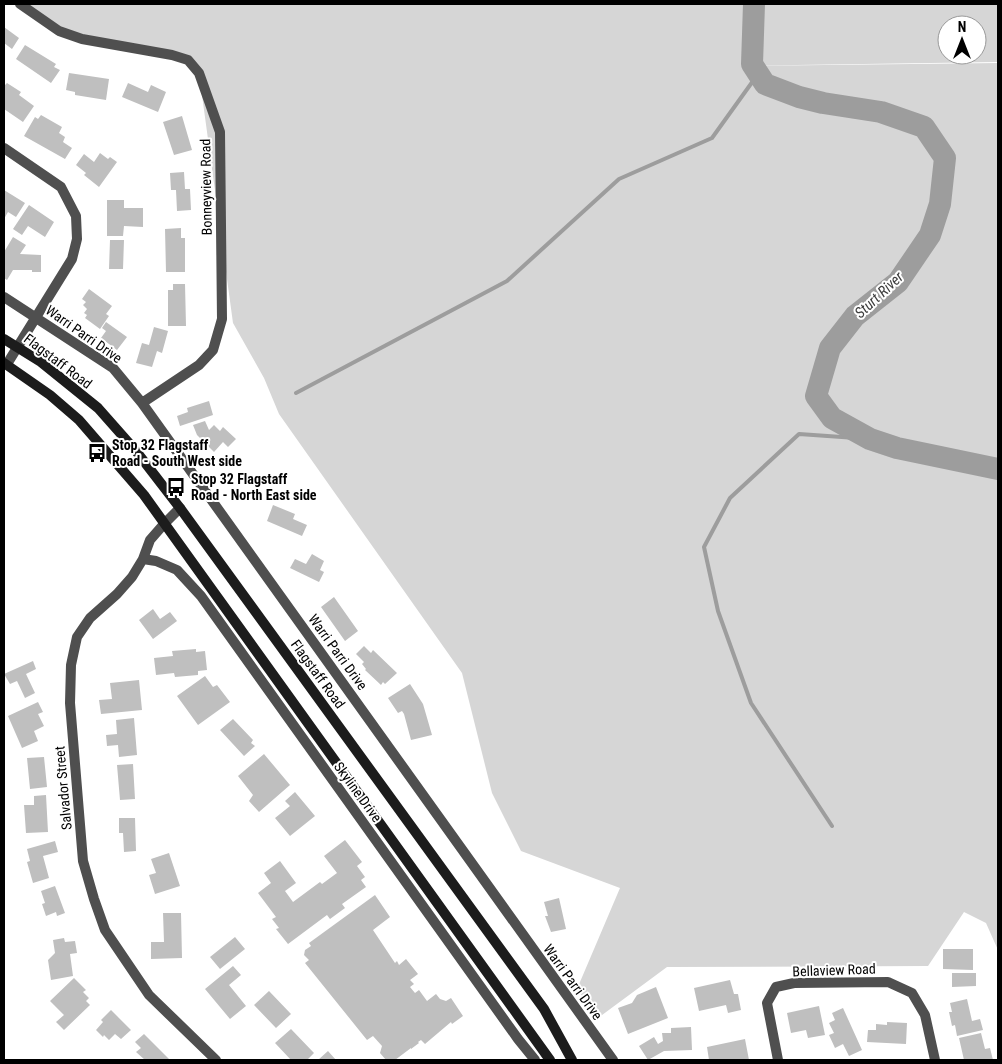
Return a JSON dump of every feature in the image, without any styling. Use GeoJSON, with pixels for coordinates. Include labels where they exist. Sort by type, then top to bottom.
{"type":"FeatureCollection","features":[{"type":"Feature","properties":{"kind":"main road","name":"Flagstaff Road"},"geometry":{"type":"LineString","coordinates":[[4,338],[41,362],[98,408],[136,451],[180,508],[544,1009],[572,1060]]}},
{"type":"Feature","properties":{"kind":"main road"},"geometry":{"type":"LineString","coordinates":[[5,363],[50,395],[79,420],[144,496],[550,1060]]}},
{"type":"Feature","properties":{"kind":"street","name":"Bonneyview Road"},"geometry":{"type":"LineString","coordinates":[[20,4],[59,31],[82,40],[172,55],[188,60],[199,72],[220,132],[222,319],[213,350],[199,365],[142,403]]}},
{"type":"Feature","properties":{"kind":"street"},"geometry":{"type":"LineString","coordinates":[[4,148],[61,187],[76,216],[77,239],[72,259],[37,318],[5,363]]}},
{"type":"Feature","properties":{"kind":"street","name":"Warri Parri Drive"},"geometry":{"type":"LineString","coordinates":[[4,297],[113,368],[142,403],[613,1060]]}},
{"type":"Feature","properties":{"kind":"street","name":"Salvador Street"},"geometry":{"type":"LineString","coordinates":[[180,508],[150,540],[143,559],[132,577],[117,594],[90,618],[77,637],[71,666],[70,703],[83,861],[105,930],[149,995],[216,1060]]}},
{"type":"Feature","properties":{"kind":"street","name":"Skyline Drive"},"geometry":{"type":"LineString","coordinates":[[143,559],[156,561],[177,570],[201,596],[512,1031],[535,1060]]}},
{"type":"Feature","properties":{"kind":"street","name":"Bellaview Road"},"geometry":{"type":"LineString","coordinates":[[778,1060],[767,1003],[776,987],[794,983],[888,982],[912,993],[926,1015],[934,1060]]}},
{"type":"Feature","properties":{"kind":"shaded area"},"geometry":{"type":"Polygon","coordinates":[[[20,4],[998,4],[998,62],[987,62],[987,15],[937,15],[937,63],[737,66],[987,65],[987,63],[998,63],[998,950],[986,923],[964,912],[928,966],[667,967],[598,1018],[577,989],[620,888],[521,851],[492,793],[462,673],[279,414],[264,378],[233,323],[199,73],[188,60],[59,31],[20,4]]]}},
{"type":"Feature","properties":{"kind":"building"},"geometry":{"type":"Polygon","coordinates":[[[4,27],[19,38],[12,49],[4,43],[4,27]]]}},
{"type":"Feature","properties":{"kind":"building"},"geometry":{"type":"Polygon","coordinates":[[[25,45],[56,64],[54,67],[60,70],[51,83],[16,59],[25,45]]]}},
{"type":"Feature","properties":{"kind":"building"},"geometry":{"type":"Polygon","coordinates":[[[69,73],[109,79],[106,100],[75,95],[75,92],[66,90],[69,73]]]}},
{"type":"Feature","properties":{"kind":"building"},"geometry":{"type":"Polygon","coordinates":[[[7,83],[21,92],[19,95],[34,106],[23,122],[4,109],[4,86],[7,83]]]}},
{"type":"Feature","properties":{"kind":"building"},"geometry":{"type":"Polygon","coordinates":[[[128,83],[148,92],[151,85],[166,92],[158,112],[122,97],[128,83]]]}},
{"type":"Feature","properties":{"kind":"building"},"geometry":{"type":"Polygon","coordinates":[[[41,115],[62,127],[59,133],[65,137],[63,142],[72,148],[65,159],[24,136],[35,117],[38,119],[41,115]]]}},
{"type":"Feature","properties":{"kind":"building"},"geometry":{"type":"Polygon","coordinates":[[[182,116],[192,150],[174,155],[163,122],[182,116]]]}},
{"type":"Feature","properties":{"kind":"building"},"geometry":{"type":"Polygon","coordinates":[[[100,153],[108,159],[110,157],[117,162],[99,187],[84,175],[86,173],[76,165],[84,154],[94,162],[100,153]]]}},
{"type":"Feature","properties":{"kind":"building"},"geometry":{"type":"Polygon","coordinates":[[[184,172],[185,189],[190,189],[191,210],[177,211],[176,190],[171,190],[170,173],[184,172]]]}},
{"type":"Feature","properties":{"kind":"building"},"geometry":{"type":"Polygon","coordinates":[[[4,190],[25,203],[16,217],[8,212],[4,219],[4,190]]]}},
{"type":"Feature","properties":{"kind":"building"},"geometry":{"type":"Polygon","coordinates":[[[107,200],[124,200],[124,208],[143,208],[143,227],[124,226],[123,236],[107,236],[107,200]]]}},
{"type":"Feature","properties":{"kind":"building"},"geometry":{"type":"Polygon","coordinates":[[[29,205],[54,222],[45,237],[28,226],[22,235],[13,229],[29,205]]]}},
{"type":"Feature","properties":{"kind":"building"},"geometry":{"type":"Polygon","coordinates":[[[181,228],[181,238],[185,238],[185,272],[166,272],[165,229],[181,228]]]}},
{"type":"Feature","properties":{"kind":"building"},"geometry":{"type":"Polygon","coordinates":[[[13,237],[26,245],[20,254],[41,255],[41,272],[13,270],[7,280],[4,278],[4,252],[13,237]]]}},
{"type":"Feature","properties":{"kind":"building"},"geometry":{"type":"Polygon","coordinates":[[[110,240],[124,240],[123,269],[109,269],[110,240]]]}},
{"type":"Feature","properties":{"kind":"building"},"geometry":{"type":"Polygon","coordinates":[[[173,284],[185,284],[186,326],[168,326],[168,290],[173,290],[173,284]]]}},
{"type":"Feature","properties":{"kind":"building"},"geometry":{"type":"Polygon","coordinates":[[[89,289],[112,306],[106,314],[109,316],[100,329],[85,318],[87,315],[84,313],[87,309],[83,305],[86,302],[82,299],[89,289]]]}},
{"type":"Feature","properties":{"kind":"building"},"geometry":{"type":"Polygon","coordinates":[[[106,322],[127,337],[117,350],[101,338],[106,331],[102,328],[106,322]]]}},
{"type":"Feature","properties":{"kind":"building"},"geometry":{"type":"Polygon","coordinates":[[[154,327],[168,331],[162,353],[157,351],[152,367],[136,363],[142,343],[149,345],[154,327]]]}},
{"type":"Feature","properties":{"kind":"building"},"geometry":{"type":"Polygon","coordinates":[[[209,401],[213,415],[180,426],[177,416],[188,412],[187,408],[209,401]]]}},
{"type":"Feature","properties":{"kind":"building"},"geometry":{"type":"Polygon","coordinates":[[[205,421],[209,430],[214,425],[220,431],[223,427],[236,439],[228,447],[223,442],[214,452],[197,435],[193,425],[205,421]]]}},
{"type":"Feature","properties":{"kind":"building"},"geometry":{"type":"Polygon","coordinates":[[[273,505],[295,514],[293,519],[307,525],[302,536],[267,521],[273,505]]]}},
{"type":"Feature","properties":{"kind":"building"},"geometry":{"type":"Polygon","coordinates":[[[312,554],[324,561],[320,570],[324,572],[319,582],[290,568],[295,559],[306,564],[312,554]]]}},
{"type":"Feature","properties":{"kind":"building"},"geometry":{"type":"Polygon","coordinates":[[[334,597],[358,631],[345,641],[321,607],[334,597]]]}},
{"type":"Feature","properties":{"kind":"building"},"geometry":{"type":"Polygon","coordinates":[[[153,609],[160,619],[170,612],[177,621],[153,639],[139,620],[153,609]]]}},
{"type":"Feature","properties":{"kind":"building"},"geometry":{"type":"Polygon","coordinates":[[[364,646],[371,653],[373,650],[397,673],[385,684],[383,682],[381,685],[365,670],[362,664],[364,662],[356,654],[364,646]]]}},
{"type":"Feature","properties":{"kind":"building"},"geometry":{"type":"Polygon","coordinates":[[[196,649],[196,652],[205,651],[207,670],[198,671],[198,675],[175,677],[174,673],[156,675],[154,658],[173,656],[172,651],[196,649]]]}},
{"type":"Feature","properties":{"kind":"building"},"geometry":{"type":"Polygon","coordinates":[[[33,661],[36,669],[26,674],[35,693],[25,698],[17,681],[10,684],[4,674],[33,661]]]}},
{"type":"Feature","properties":{"kind":"building"},"geometry":{"type":"Polygon","coordinates":[[[205,676],[213,687],[217,685],[230,702],[198,725],[177,696],[205,676]]]}},
{"type":"Feature","properties":{"kind":"building"},"geometry":{"type":"Polygon","coordinates":[[[139,680],[142,710],[101,714],[99,700],[112,699],[110,683],[139,680]]]}},
{"type":"Feature","properties":{"kind":"building"},"geometry":{"type":"Polygon","coordinates":[[[410,684],[423,704],[432,735],[411,740],[404,714],[402,711],[398,713],[388,698],[410,684]]]}},
{"type":"Feature","properties":{"kind":"building"},"geometry":{"type":"Polygon","coordinates":[[[38,702],[43,712],[38,714],[44,726],[34,731],[38,741],[22,748],[8,716],[38,702]]]}},
{"type":"Feature","properties":{"kind":"building"},"geometry":{"type":"Polygon","coordinates":[[[134,718],[137,755],[119,757],[118,745],[107,746],[106,735],[117,734],[116,720],[134,718]]]}},
{"type":"Feature","properties":{"kind":"building"},"geometry":{"type":"Polygon","coordinates":[[[233,719],[253,740],[251,743],[255,746],[244,756],[220,730],[233,719]]]}},
{"type":"Feature","properties":{"kind":"building"},"geometry":{"type":"Polygon","coordinates":[[[264,754],[290,785],[259,812],[249,801],[253,795],[238,776],[264,754]]]}},
{"type":"Feature","properties":{"kind":"building"},"geometry":{"type":"Polygon","coordinates":[[[44,757],[47,787],[30,789],[27,758],[44,757]]]}},
{"type":"Feature","properties":{"kind":"building"},"geometry":{"type":"Polygon","coordinates":[[[133,764],[135,799],[120,800],[117,765],[133,764]]]}},
{"type":"Feature","properties":{"kind":"building"},"geometry":{"type":"Polygon","coordinates":[[[295,792],[315,816],[290,836],[275,818],[290,806],[285,801],[295,792]]]}},
{"type":"Feature","properties":{"kind":"building"},"geometry":{"type":"Polygon","coordinates":[[[46,795],[48,832],[26,833],[24,805],[34,805],[34,796],[46,795]]]}},
{"type":"Feature","properties":{"kind":"building"},"geometry":{"type":"Polygon","coordinates":[[[119,818],[135,818],[136,851],[124,852],[123,833],[119,833],[119,818]]]}},
{"type":"Feature","properties":{"kind":"building"},"geometry":{"type":"Polygon","coordinates":[[[345,840],[362,862],[357,866],[365,877],[361,880],[366,887],[342,904],[345,908],[330,919],[327,915],[288,944],[276,929],[279,928],[272,919],[276,917],[258,893],[271,883],[264,873],[280,861],[296,883],[285,891],[293,902],[320,882],[322,884],[337,873],[324,856],[345,840]]]}},
{"type":"Feature","properties":{"kind":"building"},"geometry":{"type":"Polygon","coordinates":[[[55,841],[58,852],[43,856],[49,878],[33,883],[27,862],[30,861],[27,849],[55,841]]]}},
{"type":"Feature","properties":{"kind":"building"},"geometry":{"type":"Polygon","coordinates":[[[169,853],[180,886],[155,894],[149,875],[156,873],[151,859],[169,853]]]}},
{"type":"Feature","properties":{"kind":"building"},"geometry":{"type":"Polygon","coordinates":[[[55,886],[65,913],[57,916],[56,912],[46,916],[42,904],[45,903],[41,891],[55,886]]]}},
{"type":"Feature","properties":{"kind":"building"},"geometry":{"type":"Polygon","coordinates":[[[375,895],[390,917],[373,930],[395,963],[397,961],[399,965],[406,959],[418,974],[410,980],[414,984],[410,987],[415,993],[419,990],[427,1001],[436,994],[440,999],[446,1001],[451,998],[463,1016],[452,1024],[451,1022],[425,1044],[421,1040],[395,1060],[386,1060],[380,1053],[382,1046],[373,1036],[367,1040],[305,963],[309,960],[304,955],[305,950],[311,946],[309,943],[375,895]]]}},
{"type":"Feature","properties":{"kind":"building"},"geometry":{"type":"Polygon","coordinates":[[[559,898],[566,929],[551,932],[545,916],[548,916],[544,902],[559,898]]]}},
{"type":"Feature","properties":{"kind":"building"},"geometry":{"type":"Polygon","coordinates":[[[163,913],[181,913],[182,958],[151,959],[151,942],[164,942],[163,913]]]}},
{"type":"Feature","properties":{"kind":"building"},"geometry":{"type":"Polygon","coordinates":[[[235,937],[245,949],[220,969],[210,957],[235,937]]]}},
{"type":"Feature","properties":{"kind":"building"},"geometry":{"type":"Polygon","coordinates":[[[64,938],[65,942],[75,941],[77,953],[70,954],[73,976],[51,980],[48,960],[55,953],[53,940],[64,938]]]}},
{"type":"Feature","properties":{"kind":"building"},"geometry":{"type":"Polygon","coordinates":[[[943,949],[973,949],[973,970],[943,969],[943,949]]]}},
{"type":"Feature","properties":{"kind":"building"},"geometry":{"type":"Polygon","coordinates":[[[233,966],[241,975],[229,985],[246,1006],[230,1019],[205,989],[233,966]]]}},
{"type":"Feature","properties":{"kind":"building"},"geometry":{"type":"Polygon","coordinates":[[[952,973],[976,973],[976,986],[952,987],[952,973]]]}},
{"type":"Feature","properties":{"kind":"building"},"geometry":{"type":"Polygon","coordinates":[[[74,978],[86,990],[83,992],[89,998],[86,1001],[90,1005],[64,1030],[56,1022],[64,1015],[50,1001],[74,978]]]}},
{"type":"Feature","properties":{"kind":"building"},"geometry":{"type":"Polygon","coordinates":[[[730,980],[734,994],[738,994],[741,1010],[728,1013],[726,1005],[699,1011],[694,988],[730,980]]]}},
{"type":"Feature","properties":{"kind":"building"},"geometry":{"type":"Polygon","coordinates":[[[656,987],[668,1018],[628,1034],[618,1008],[632,1003],[637,995],[656,987]]]}},
{"type":"Feature","properties":{"kind":"building"},"geometry":{"type":"Polygon","coordinates":[[[269,991],[291,1014],[276,1028],[254,1005],[269,991]]]}},
{"type":"Feature","properties":{"kind":"building"},"geometry":{"type":"Polygon","coordinates":[[[967,999],[972,1021],[980,1019],[983,1030],[957,1036],[955,1025],[952,1026],[949,1012],[952,1012],[950,1003],[967,999]]]}},
{"type":"Feature","properties":{"kind":"building"},"geometry":{"type":"Polygon","coordinates":[[[819,1006],[825,1035],[808,1038],[806,1030],[791,1033],[787,1013],[819,1006]]]}},
{"type":"Feature","properties":{"kind":"building"},"geometry":{"type":"Polygon","coordinates":[[[843,1008],[862,1050],[849,1056],[843,1044],[835,1048],[829,1035],[834,1033],[829,1023],[835,1020],[832,1013],[843,1008]]]}},
{"type":"Feature","properties":{"kind":"building"},"geometry":{"type":"Polygon","coordinates":[[[111,1010],[131,1030],[121,1039],[115,1034],[109,1040],[96,1030],[103,1022],[101,1020],[111,1010]]]}},
{"type":"Feature","properties":{"kind":"building"},"geometry":{"type":"Polygon","coordinates":[[[887,1022],[907,1023],[906,1044],[867,1042],[868,1030],[876,1030],[876,1024],[887,1025],[887,1022]]]}},
{"type":"Feature","properties":{"kind":"building"},"geometry":{"type":"Polygon","coordinates":[[[691,1027],[692,1050],[664,1051],[648,1060],[639,1046],[654,1037],[658,1044],[663,1041],[662,1033],[671,1033],[671,1028],[691,1027]]]}},
{"type":"Feature","properties":{"kind":"building"},"geometry":{"type":"Polygon","coordinates":[[[291,1029],[314,1053],[307,1060],[291,1060],[275,1043],[291,1029]]]}},
{"type":"Feature","properties":{"kind":"building"},"geometry":{"type":"Polygon","coordinates":[[[981,1033],[985,1049],[990,1048],[993,1060],[964,1060],[959,1038],[981,1033]]]}},
{"type":"Feature","properties":{"kind":"building"},"geometry":{"type":"Polygon","coordinates":[[[144,1034],[170,1060],[145,1060],[136,1052],[141,1048],[135,1042],[144,1034]]]}},
{"type":"Feature","properties":{"kind":"building"},"geometry":{"type":"Polygon","coordinates":[[[745,1039],[749,1060],[709,1060],[707,1047],[745,1039]]]}},
{"type":"Feature","properties":{"kind":"building"},"geometry":{"type":"Polygon","coordinates":[[[328,1051],[336,1060],[318,1060],[328,1051]]]}},
{"type":"Feature","properties":{"kind":"waterway","name":"Sturt River"},"geometry":{"type":"LineString","coordinates":[[754,4],[752,64],[765,84],[799,97],[823,103],[881,112],[924,127],[945,158],[940,204],[930,235],[898,282],[855,316],[830,348],[816,396],[832,418],[870,439],[897,448],[998,469]]}},
{"type":"Feature","properties":{"kind":"waterway"},"geometry":{"type":"LineString","coordinates":[[296,393],[507,281],[619,179],[712,138],[758,74]]}},
{"type":"Feature","properties":{"kind":"waterway"},"geometry":{"type":"LineString","coordinates":[[832,826],[751,703],[718,611],[704,547],[730,498],[799,434],[870,439]]}},
{"type":"Feature","properties":{"kind":"place","name":"Stop 32 Flagstaff Road - South West side"},"geometry":{"type":"Point","coordinates":[97,453]}},
{"type":"Feature","properties":{"kind":"place","name":"Stop 32 Flagstaff Road - North East side"},"geometry":{"type":"Point","coordinates":[176,487]}}]}
